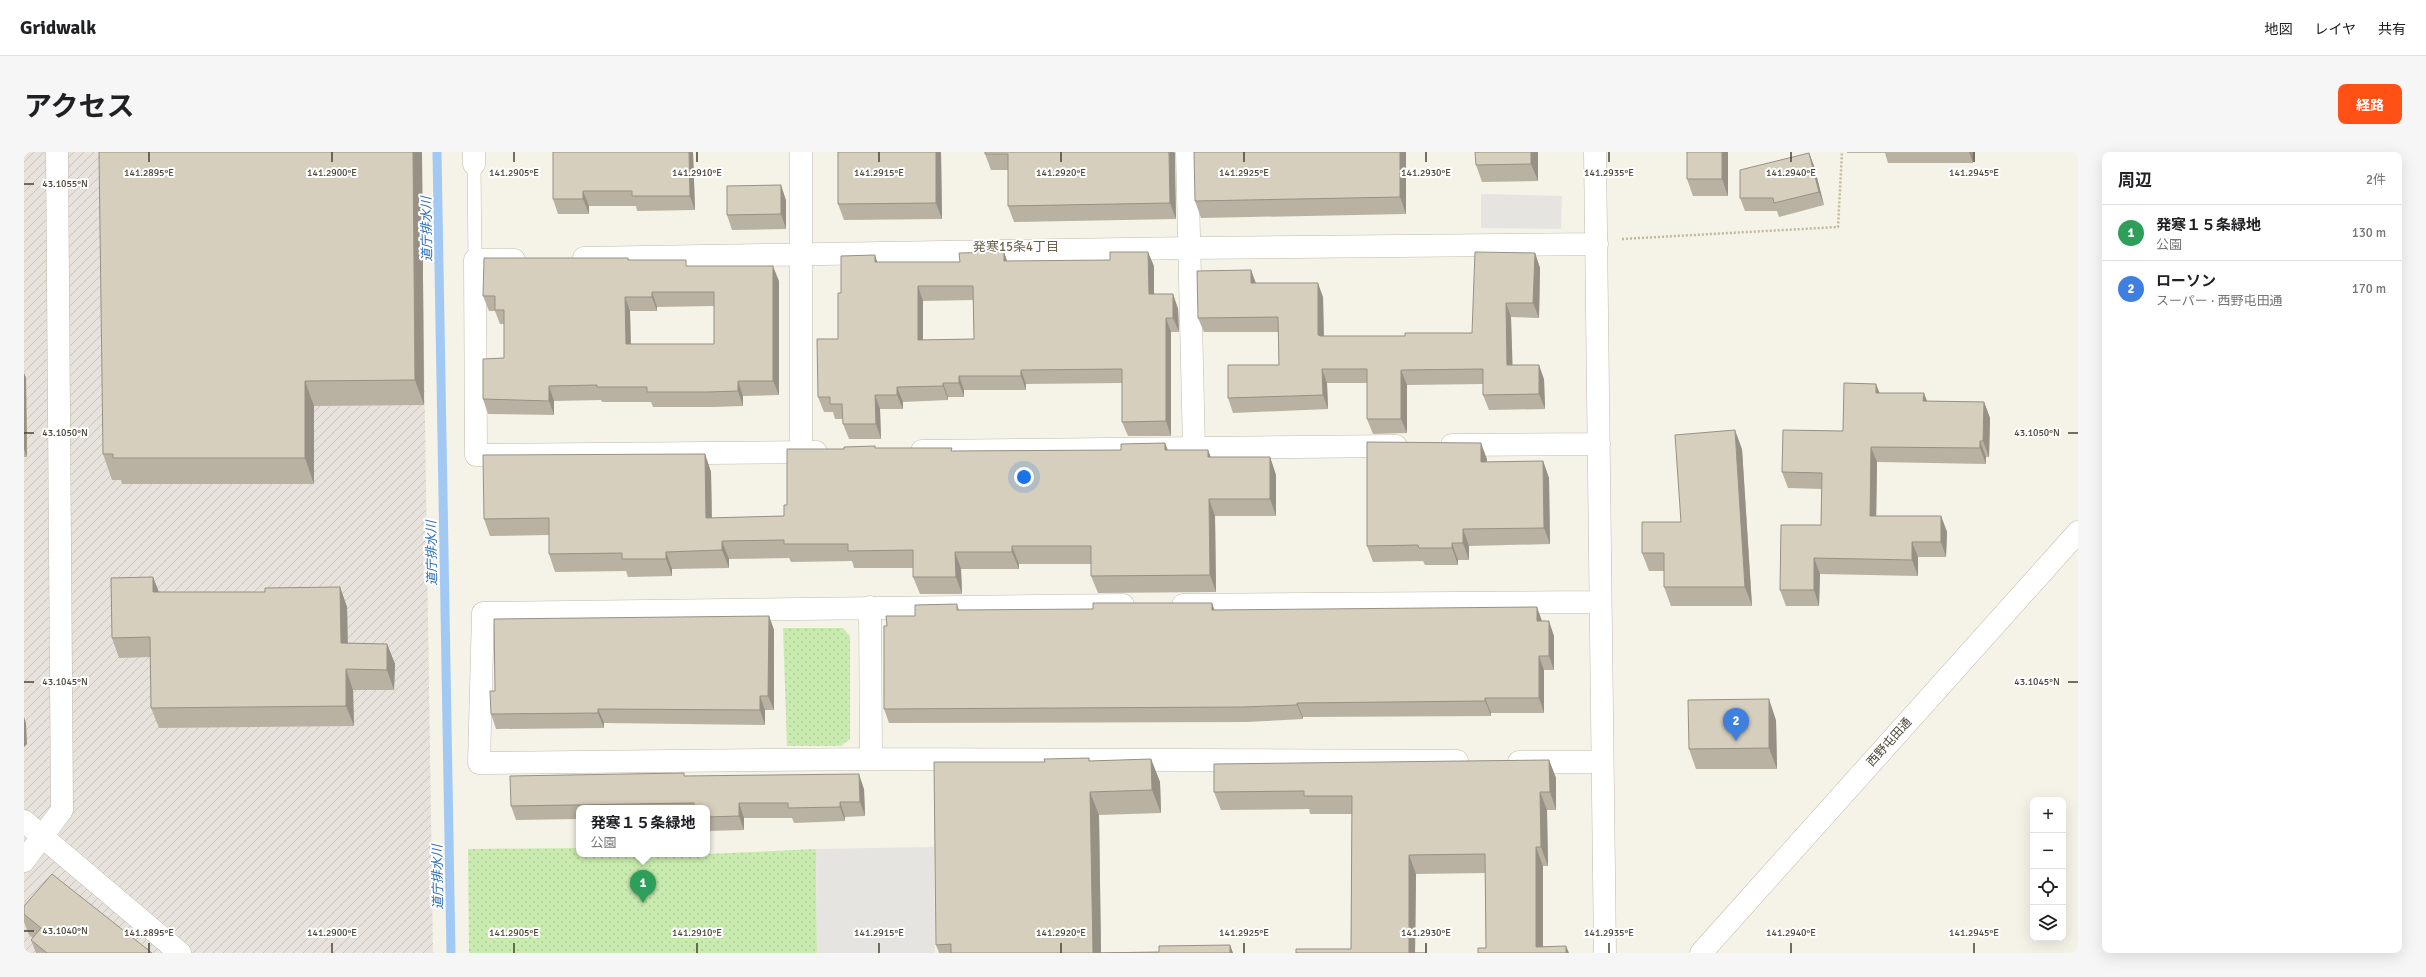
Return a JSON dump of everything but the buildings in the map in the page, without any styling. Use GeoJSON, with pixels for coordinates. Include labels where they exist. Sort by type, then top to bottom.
{"type":"FeatureCollection","features":[{"type":"Feature","properties":{"kind":"street"},"geometry":{"type":"LineString","coordinates":[[24,861],[62,810],[57,152]]}},
{"type":"Feature","properties":{"kind":"street"},"geometry":{"type":"LineString","coordinates":[[801,152],[801,452]]}},
{"type":"Feature","properties":{"kind":"street"},"geometry":{"type":"LineString","coordinates":[[1187,152],[1194,448]]}},
{"type":"Feature","properties":{"kind":"street"},"geometry":{"type":"LineString","coordinates":[[1596,152],[1605,953]]}},
{"type":"Feature","properties":{"kind":"street"},"geometry":{"type":"LineString","coordinates":[[562,259],[1189,248],[1597,244]]}},
{"type":"Feature","properties":{"kind":"street"},"geometry":{"type":"LineString","coordinates":[[530,260],[475,260],[476,455],[840,452]]}},
{"type":"Feature","properties":{"kind":"street"},"geometry":{"type":"LineString","coordinates":[[903,451],[1599,444]]}},
{"type":"Feature","properties":{"kind":"street","name":"西野屯田通"},"geometry":{"type":"LineString","coordinates":[[1701,953],[2078,532]]}},
{"type":"Feature","properties":{"kind":"street"},"geometry":{"type":"LineString","coordinates":[[1163,605],[1600,602]]}},
{"type":"Feature","properties":{"kind":"street"},"geometry":{"type":"LineString","coordinates":[[1140,605],[870,607],[483,613],[479,764],[871,760],[1475,762]]}},
{"type":"Feature","properties":{"kind":"street"},"geometry":{"type":"LineString","coordinates":[[870,607],[871,760]]}},
{"type":"Feature","properties":{"kind":"street"},"geometry":{"type":"LineString","coordinates":[[1499,762],[1602,762]]}},
{"type":"Feature","properties":{"kind":"street"},"geometry":{"type":"LineString","coordinates":[[24,820],[180,953]]}},
{"type":"Feature","properties":{"kind":"lane"},"geometry":{"type":"LineString","coordinates":[[474,158],[475,260]]}},
{"type":"Feature","properties":{"kind":"path"},"geometry":{"type":"LineString","coordinates":[[1597,244],[1629,238],[1838,227],[1842,152]]}},
{"type":"Feature","properties":{"kind":"shaded area"},"geometry":{"type":"Polygon","coordinates":[[[24,152],[421,152],[433,953],[24,953],[24,152]]]}},
{"type":"Feature","properties":{"kind":"shaded area"},"geometry":{"type":"Polygon","coordinates":[[[1481,194],[1562,196],[1561,229],[1481,228],[1481,194]]]}},
{"type":"Feature","properties":{"kind":"shaded area"},"geometry":{"type":"Polygon","coordinates":[[[934,847],[935,953],[817,953],[816,849],[934,847]]]}},
{"type":"Feature","properties":{"kind":"green space"},"geometry":{"type":"Polygon","coordinates":[[[783,628],[843,628],[850,636],[850,739],[841,746],[787,746],[783,628]]]}},
{"type":"Feature","properties":{"kind":"green space"},"geometry":{"type":"Polygon","coordinates":[[[576,848],[576,857],[710,857],[710,854],[816,849],[817,953],[469,953],[468,849],[576,848]]]}},
{"type":"Feature","properties":{"kind":"waterway","name":"道庁排水川"},"geometry":{"type":"LineString","coordinates":[[437,152],[451,953]]}},
{"type":"Feature","properties":{"kind":"place","name":"ローソン"},"geometry":{"type":"Point","coordinates":[1736,741]}},
{"type":"Feature","properties":{"kind":"place","name":"発寒１５条緑地"},"geometry":{"type":"Point","coordinates":[643,903]}},
{"type":"Feature","properties":{"kind":"district","name":"発寒15条4丁目"},"geometry":{"type":"Point","coordinates":[1016,246]}}]}
